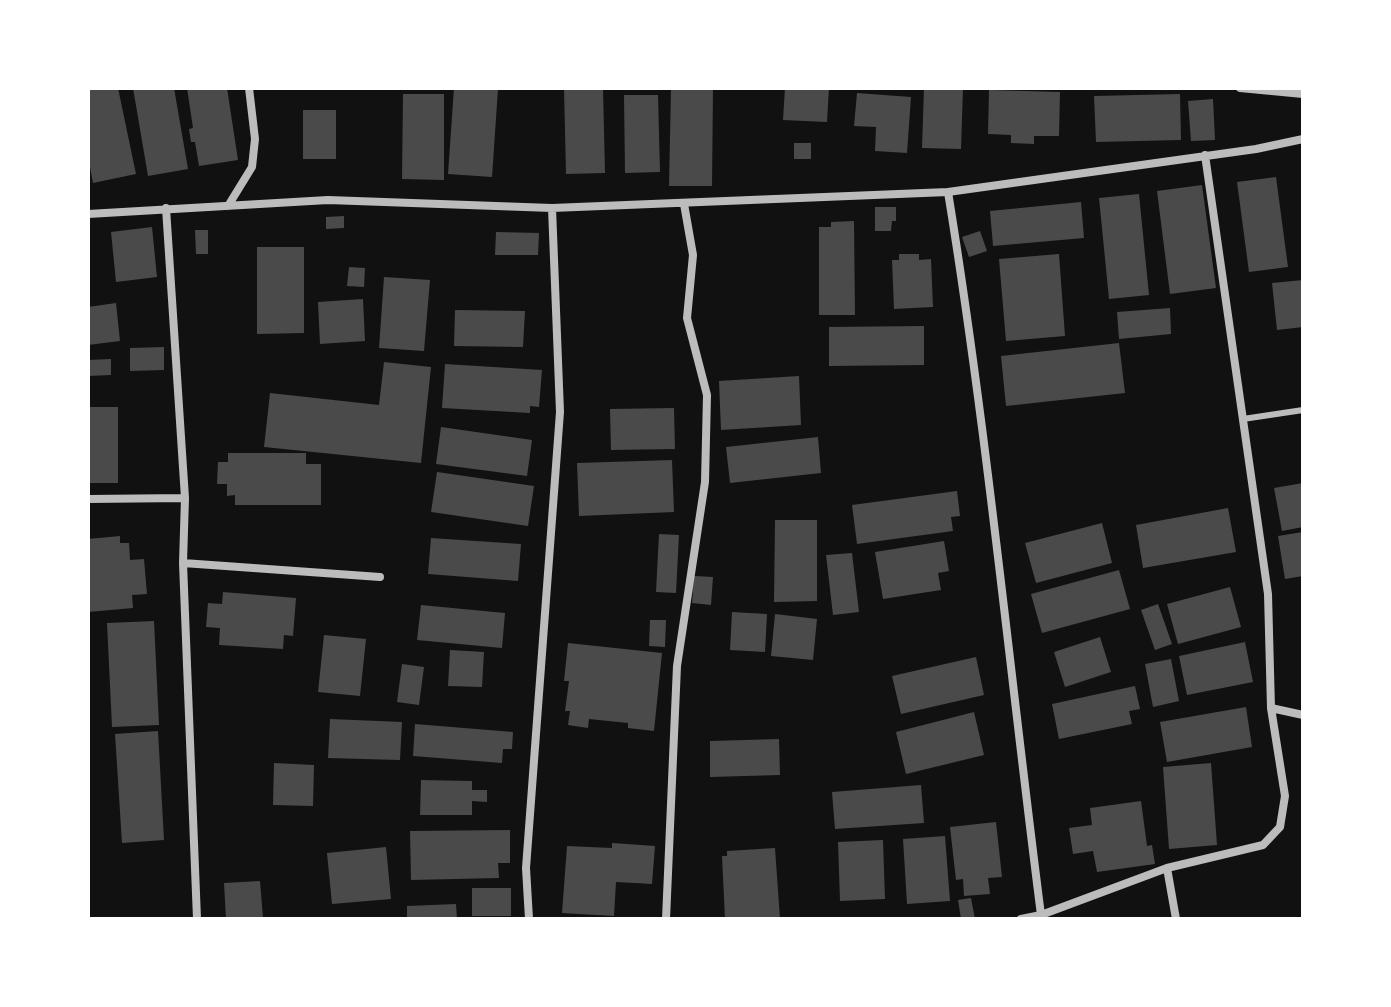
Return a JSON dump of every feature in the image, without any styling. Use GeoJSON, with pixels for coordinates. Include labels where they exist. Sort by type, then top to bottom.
{"type":"FeatureCollection","features":[{"type":"Feature","properties":{"kind":"street"},"geometry":{"type":"LineString","coordinates":[[228,206],[252,167],[255,139],[249,88]]}},
{"type":"Feature","properties":{"kind":"street"},"geometry":{"type":"LineString","coordinates":[[1240,88],[1303,94]]}},
{"type":"Feature","properties":{"kind":"street"},"geometry":{"type":"LineString","coordinates":[[88,214],[328,200],[552,208],[948,192],[1256,149],[1303,139]]}},
{"type":"Feature","properties":{"kind":"street"},"geometry":{"type":"LineString","coordinates":[[1021,919],[1041,915],[1167,868],[1263,845],[1280,827],[1285,796],[1271,708],[1268,594],[1205,155]]}},
{"type":"Feature","properties":{"kind":"street"},"geometry":{"type":"LineString","coordinates":[[948,192],[972,343],[1007,654],[1041,915]]}},
{"type":"Feature","properties":{"kind":"street"},"geometry":{"type":"LineString","coordinates":[[666,919],[677,666],[705,482],[707,395],[687,318],[693,255],[684,204]]}},
{"type":"Feature","properties":{"kind":"street"},"geometry":{"type":"LineString","coordinates":[[166,208],[185,498],[183,563],[197,919]]}},
{"type":"Feature","properties":{"kind":"street"},"geometry":{"type":"LineString","coordinates":[[529,919],[526,868],[560,412],[552,208]]}},
{"type":"Feature","properties":{"kind":"street"},"geometry":{"type":"LineString","coordinates":[[88,499],[185,498]]}},
{"type":"Feature","properties":{"kind":"street"},"geometry":{"type":"LineString","coordinates":[[183,563],[380,577]]}},
{"type":"Feature","properties":{"kind":"street"},"geometry":{"type":"LineString","coordinates":[[1271,708],[1303,715]]}},
{"type":"Feature","properties":{"kind":"street"},"geometry":{"type":"LineString","coordinates":[[1167,868],[1176,919]]}},
{"type":"Feature","properties":{"kind":"lane"},"geometry":{"type":"LineString","coordinates":[[1243,419],[1303,410]]}},
{"type":"Feature","properties":{"kind":"building"},"geometry":{"type":"Polygon","coordinates":[[[88,88],[118,88],[136,174],[93,183],[88,157],[88,88]]]}},
{"type":"Feature","properties":{"kind":"building"},"geometry":{"type":"Polygon","coordinates":[[[133,88],[174,88],[188,169],[148,176],[133,88]]]}},
{"type":"Feature","properties":{"kind":"building"},"geometry":{"type":"Polygon","coordinates":[[[187,88],[227,88],[238,160],[199,166],[195,142],[191,142],[189,129],[193,128],[187,88]]]}},
{"type":"Feature","properties":{"kind":"building"},"geometry":{"type":"Polygon","coordinates":[[[454,88],[498,89],[492,177],[448,174],[454,88]]]}},
{"type":"Feature","properties":{"kind":"building"},"geometry":{"type":"Polygon","coordinates":[[[564,88],[603,88],[605,173],[566,174],[564,88]]]}},
{"type":"Feature","properties":{"kind":"building"},"geometry":{"type":"Polygon","coordinates":[[[671,88],[713,88],[712,186],[669,186],[671,88]]]}},
{"type":"Feature","properties":{"kind":"building"},"geometry":{"type":"Polygon","coordinates":[[[785,88],[829,88],[827,122],[783,120],[785,88]]]}},
{"type":"Feature","properties":{"kind":"building"},"geometry":{"type":"Polygon","coordinates":[[[924,88],[963,88],[961,149],[922,148],[924,88]]]}},
{"type":"Feature","properties":{"kind":"building"},"geometry":{"type":"Polygon","coordinates":[[[989,90],[1060,92],[1059,136],[1034,136],[1034,144],[1011,143],[1011,135],[988,134],[989,90]]]}},
{"type":"Feature","properties":{"kind":"building"},"geometry":{"type":"Polygon","coordinates":[[[857,93],[911,97],[907,153],[875,151],[876,127],[854,126],[857,93]]]}},
{"type":"Feature","properties":{"kind":"building"},"geometry":{"type":"Polygon","coordinates":[[[403,94],[444,94],[444,180],[402,179],[403,94]]]}},
{"type":"Feature","properties":{"kind":"building"},"geometry":{"type":"Polygon","coordinates":[[[1180,94],[1181,140],[1096,142],[1094,96],[1180,94]]]}},
{"type":"Feature","properties":{"kind":"building"},"geometry":{"type":"Polygon","coordinates":[[[624,95],[658,95],[660,172],[625,173],[624,95]]]}},
{"type":"Feature","properties":{"kind":"building"},"geometry":{"type":"Polygon","coordinates":[[[1213,99],[1215,140],[1191,141],[1188,101],[1213,99]]]}},
{"type":"Feature","properties":{"kind":"building"},"geometry":{"type":"Polygon","coordinates":[[[303,110],[336,110],[336,159],[303,159],[303,110]]]}},
{"type":"Feature","properties":{"kind":"building"},"geometry":{"type":"Polygon","coordinates":[[[794,143],[811,143],[811,159],[794,159],[794,143]]]}},
{"type":"Feature","properties":{"kind":"building"},"geometry":{"type":"Polygon","coordinates":[[[1276,177],[1288,267],[1249,272],[1237,182],[1276,177]]]}},
{"type":"Feature","properties":{"kind":"building"},"geometry":{"type":"Polygon","coordinates":[[[1202,185],[1216,288],[1170,294],[1157,191],[1202,185]]]}},
{"type":"Feature","properties":{"kind":"building"},"geometry":{"type":"Polygon","coordinates":[[[1139,194],[1149,295],[1109,299],[1099,198],[1139,194]]]}},
{"type":"Feature","properties":{"kind":"building"},"geometry":{"type":"Polygon","coordinates":[[[1081,202],[1084,238],[993,246],[990,211],[1081,202]]]}},
{"type":"Feature","properties":{"kind":"building"},"geometry":{"type":"Polygon","coordinates":[[[875,207],[896,207],[896,221],[892,221],[891,231],[875,231],[875,207]]]}},
{"type":"Feature","properties":{"kind":"building"},"geometry":{"type":"Polygon","coordinates":[[[344,216],[344,228],[326,229],[326,217],[344,216]]]}},
{"type":"Feature","properties":{"kind":"building"},"geometry":{"type":"Polygon","coordinates":[[[854,221],[855,315],[819,315],[819,227],[831,227],[831,222],[854,221]]]}},
{"type":"Feature","properties":{"kind":"building"},"geometry":{"type":"Polygon","coordinates":[[[152,227],[157,277],[116,282],[111,232],[152,227]]]}},
{"type":"Feature","properties":{"kind":"building"},"geometry":{"type":"Polygon","coordinates":[[[195,230],[208,230],[208,254],[196,254],[195,230]]]}},
{"type":"Feature","properties":{"kind":"building"},"geometry":{"type":"Polygon","coordinates":[[[980,231],[987,251],[969,257],[962,237],[980,231]]]}},
{"type":"Feature","properties":{"kind":"building"},"geometry":{"type":"Polygon","coordinates":[[[496,232],[539,233],[538,255],[495,255],[496,232]]]}},
{"type":"Feature","properties":{"kind":"building"},"geometry":{"type":"Polygon","coordinates":[[[257,247],[304,247],[304,333],[257,334],[257,247]]]}},
{"type":"Feature","properties":{"kind":"building"},"geometry":{"type":"Polygon","coordinates":[[[899,254],[919,254],[919,260],[931,259],[933,307],[894,309],[892,260],[899,260],[899,254]]]}},
{"type":"Feature","properties":{"kind":"building"},"geometry":{"type":"Polygon","coordinates":[[[1059,254],[1065,336],[1006,341],[999,259],[1059,254]]]}},
{"type":"Feature","properties":{"kind":"building"},"geometry":{"type":"Polygon","coordinates":[[[349,267],[365,268],[364,287],[347,286],[349,267]]]}},
{"type":"Feature","properties":{"kind":"building"},"geometry":{"type":"Polygon","coordinates":[[[384,277],[430,280],[424,351],[379,348],[384,277]]]}},
{"type":"Feature","properties":{"kind":"building"},"geometry":{"type":"Polygon","coordinates":[[[1303,280],[1303,327],[1277,330],[1272,283],[1303,280]]]}},
{"type":"Feature","properties":{"kind":"building"},"geometry":{"type":"Polygon","coordinates":[[[363,299],[365,341],[320,344],[318,302],[363,299]]]}},
{"type":"Feature","properties":{"kind":"building"},"geometry":{"type":"Polygon","coordinates":[[[116,303],[120,341],[88,345],[88,307],[116,303]]]}},
{"type":"Feature","properties":{"kind":"building"},"geometry":{"type":"Polygon","coordinates":[[[1170,308],[1171,334],[1119,339],[1117,312],[1170,308]]]}},
{"type":"Feature","properties":{"kind":"building"},"geometry":{"type":"Polygon","coordinates":[[[455,310],[525,311],[523,347],[454,346],[455,310]]]}},
{"type":"Feature","properties":{"kind":"building"},"geometry":{"type":"Polygon","coordinates":[[[924,326],[924,365],[829,366],[829,327],[924,326]]]}},
{"type":"Feature","properties":{"kind":"building"},"geometry":{"type":"Polygon","coordinates":[[[1119,343],[1125,393],[1006,406],[1001,356],[1119,343]]]}},
{"type":"Feature","properties":{"kind":"building"},"geometry":{"type":"Polygon","coordinates":[[[164,347],[164,370],[130,371],[130,348],[164,347]]]}},
{"type":"Feature","properties":{"kind":"building"},"geometry":{"type":"Polygon","coordinates":[[[111,359],[111,375],[88,376],[88,360],[111,359]]]}},
{"type":"Feature","properties":{"kind":"building"},"geometry":{"type":"Polygon","coordinates":[[[384,362],[431,367],[421,463],[264,447],[270,393],[379,405],[384,362]]]}},
{"type":"Feature","properties":{"kind":"building"},"geometry":{"type":"Polygon","coordinates":[[[445,364],[542,370],[539,407],[530,406],[530,413],[442,408],[445,364]]]}},
{"type":"Feature","properties":{"kind":"building"},"geometry":{"type":"Polygon","coordinates":[[[799,376],[801,425],[721,430],[719,381],[799,376]]]}},
{"type":"Feature","properties":{"kind":"building"},"geometry":{"type":"Polygon","coordinates":[[[88,407],[118,407],[118,483],[88,483],[88,407]]]}},
{"type":"Feature","properties":{"kind":"building"},"geometry":{"type":"Polygon","coordinates":[[[674,408],[675,449],[611,450],[610,409],[674,408]]]}},
{"type":"Feature","properties":{"kind":"building"},"geometry":{"type":"Polygon","coordinates":[[[441,427],[532,440],[527,476],[436,464],[441,427]]]}},
{"type":"Feature","properties":{"kind":"building"},"geometry":{"type":"Polygon","coordinates":[[[818,437],[821,473],[730,483],[726,447],[818,437]]]}},
{"type":"Feature","properties":{"kind":"building"},"geometry":{"type":"Polygon","coordinates":[[[228,453],[306,453],[306,464],[321,464],[321,505],[235,505],[235,495],[227,496],[227,484],[217,484],[218,462],[228,462],[228,453]]]}},
{"type":"Feature","properties":{"kind":"building"},"geometry":{"type":"Polygon","coordinates":[[[672,460],[674,512],[579,516],[577,463],[672,460]]]}},
{"type":"Feature","properties":{"kind":"building"},"geometry":{"type":"Polygon","coordinates":[[[437,472],[534,486],[528,526],[431,512],[437,472]]]}},
{"type":"Feature","properties":{"kind":"building"},"geometry":{"type":"Polygon","coordinates":[[[1303,483],[1303,527],[1282,531],[1274,488],[1303,483]]]}},
{"type":"Feature","properties":{"kind":"building"},"geometry":{"type":"Polygon","coordinates":[[[957,491],[960,516],[951,517],[953,531],[857,544],[852,505],[957,491]]]}},
{"type":"Feature","properties":{"kind":"building"},"geometry":{"type":"Polygon","coordinates":[[[1228,508],[1236,552],[1143,568],[1136,525],[1228,508]]]}},
{"type":"Feature","properties":{"kind":"building"},"geometry":{"type":"Polygon","coordinates":[[[775,520],[817,520],[817,601],[774,602],[775,520]]]}},
{"type":"Feature","properties":{"kind":"building"},"geometry":{"type":"Polygon","coordinates":[[[1102,523],[1112,563],[1036,583],[1025,543],[1102,523]]]}},
{"type":"Feature","properties":{"kind":"building"},"geometry":{"type":"Polygon","coordinates":[[[1303,532],[1303,576],[1285,579],[1278,536],[1303,532]]]}},
{"type":"Feature","properties":{"kind":"building"},"geometry":{"type":"Polygon","coordinates":[[[659,534],[679,535],[676,593],[656,592],[659,534]]]}},
{"type":"Feature","properties":{"kind":"building"},"geometry":{"type":"Polygon","coordinates":[[[120,536],[120,543],[129,543],[130,560],[144,559],[147,594],[132,595],[133,608],[88,612],[88,539],[120,536]]]}},
{"type":"Feature","properties":{"kind":"building"},"geometry":{"type":"Polygon","coordinates":[[[431,538],[521,544],[518,581],[428,574],[431,538]]]}},
{"type":"Feature","properties":{"kind":"building"},"geometry":{"type":"Polygon","coordinates":[[[944,541],[949,571],[938,573],[941,590],[883,599],[875,552],[944,541]]]}},
{"type":"Feature","properties":{"kind":"building"},"geometry":{"type":"Polygon","coordinates":[[[852,553],[859,612],[833,615],[826,555],[852,553]]]}},
{"type":"Feature","properties":{"kind":"building"},"geometry":{"type":"Polygon","coordinates":[[[1119,570],[1130,609],[1042,633],[1031,594],[1119,570]]]}},
{"type":"Feature","properties":{"kind":"building"},"geometry":{"type":"Polygon","coordinates":[[[694,576],[713,577],[711,605],[692,603],[694,576]]]}},
{"type":"Feature","properties":{"kind":"building"},"geometry":{"type":"Polygon","coordinates":[[[1230,587],[1241,627],[1178,644],[1167,604],[1230,587]]]}},
{"type":"Feature","properties":{"kind":"building"},"geometry":{"type":"Polygon","coordinates":[[[223,592],[296,598],[293,636],[284,635],[283,649],[219,645],[220,628],[206,627],[208,603],[222,604],[223,592]]]}},
{"type":"Feature","properties":{"kind":"building"},"geometry":{"type":"Polygon","coordinates":[[[1158,604],[1172,644],[1155,650],[1141,610],[1158,604]]]}},
{"type":"Feature","properties":{"kind":"building"},"geometry":{"type":"Polygon","coordinates":[[[421,605],[505,613],[502,648],[417,640],[421,605]]]}},
{"type":"Feature","properties":{"kind":"building"},"geometry":{"type":"Polygon","coordinates":[[[732,612],[767,614],[765,652],[730,650],[732,612]]]}},
{"type":"Feature","properties":{"kind":"building"},"geometry":{"type":"Polygon","coordinates":[[[775,614],[817,619],[813,660],[771,656],[775,614]]]}},
{"type":"Feature","properties":{"kind":"building"},"geometry":{"type":"Polygon","coordinates":[[[650,620],[666,620],[665,647],[649,646],[650,620]]]}},
{"type":"Feature","properties":{"kind":"building"},"geometry":{"type":"Polygon","coordinates":[[[154,621],[159,725],[112,727],[107,623],[154,621]]]}},
{"type":"Feature","properties":{"kind":"building"},"geometry":{"type":"Polygon","coordinates":[[[324,635],[366,639],[360,696],[318,692],[324,635]]]}},
{"type":"Feature","properties":{"kind":"building"},"geometry":{"type":"Polygon","coordinates":[[[1100,637],[1111,672],[1065,687],[1054,652],[1100,637]]]}},
{"type":"Feature","properties":{"kind":"building"},"geometry":{"type":"Polygon","coordinates":[[[1245,642],[1253,682],[1187,695],[1179,656],[1245,642]]]}},
{"type":"Feature","properties":{"kind":"building"},"geometry":{"type":"Polygon","coordinates":[[[568,643],[662,653],[654,731],[628,728],[628,723],[589,719],[588,728],[568,725],[570,711],[565,711],[569,681],[564,681],[568,643]]]}},
{"type":"Feature","properties":{"kind":"building"},"geometry":{"type":"Polygon","coordinates":[[[450,650],[484,652],[482,687],[448,686],[450,650]]]}},
{"type":"Feature","properties":{"kind":"building"},"geometry":{"type":"Polygon","coordinates":[[[976,657],[984,695],[901,714],[892,676],[976,657]]]}},
{"type":"Feature","properties":{"kind":"building"},"geometry":{"type":"Polygon","coordinates":[[[1171,659],[1179,701],[1153,707],[1145,664],[1171,659]]]}},
{"type":"Feature","properties":{"kind":"building"},"geometry":{"type":"Polygon","coordinates":[[[402,664],[424,667],[419,705],[397,702],[402,664]]]}},
{"type":"Feature","properties":{"kind":"building"},"geometry":{"type":"Polygon","coordinates":[[[1135,686],[1140,709],[1129,711],[1132,724],[1059,739],[1052,704],[1135,686]]]}},
{"type":"Feature","properties":{"kind":"building"},"geometry":{"type":"Polygon","coordinates":[[[1246,707],[1252,747],[1167,762],[1160,722],[1246,707]]]}},
{"type":"Feature","properties":{"kind":"building"},"geometry":{"type":"Polygon","coordinates":[[[974,712],[984,755],[906,774],[896,732],[974,712]]]}},
{"type":"Feature","properties":{"kind":"building"},"geometry":{"type":"Polygon","coordinates":[[[330,719],[402,722],[400,760],[328,758],[330,719]]]}},
{"type":"Feature","properties":{"kind":"building"},"geometry":{"type":"Polygon","coordinates":[[[415,724],[513,732],[512,749],[503,749],[502,763],[413,756],[415,724]]]}},
{"type":"Feature","properties":{"kind":"building"},"geometry":{"type":"Polygon","coordinates":[[[158,731],[164,840],[122,843],[115,734],[158,731]]]}},
{"type":"Feature","properties":{"kind":"building"},"geometry":{"type":"Polygon","coordinates":[[[779,739],[780,775],[710,777],[710,741],[779,739]]]}},
{"type":"Feature","properties":{"kind":"building"},"geometry":{"type":"Polygon","coordinates":[[[274,763],[314,765],[313,806],[273,805],[274,763]]]}},
{"type":"Feature","properties":{"kind":"building"},"geometry":{"type":"Polygon","coordinates":[[[1211,763],[1217,845],[1169,849],[1163,767],[1211,763]]]}},
{"type":"Feature","properties":{"kind":"building"},"geometry":{"type":"Polygon","coordinates":[[[421,780],[472,781],[472,790],[487,790],[487,802],[472,801],[472,815],[420,815],[421,780]]]}},
{"type":"Feature","properties":{"kind":"building"},"geometry":{"type":"Polygon","coordinates":[[[921,785],[924,823],[835,829],[832,792],[921,785]]]}},
{"type":"Feature","properties":{"kind":"building"},"geometry":{"type":"Polygon","coordinates":[[[1141,801],[1147,846],[1152,845],[1155,864],[1097,872],[1093,851],[1073,854],[1069,828],[1092,825],[1090,808],[1141,801]]]}},
{"type":"Feature","properties":{"kind":"building"},"geometry":{"type":"Polygon","coordinates":[[[996,822],[1002,877],[988,878],[990,894],[964,896],[963,879],[956,880],[950,827],[996,822]]]}},
{"type":"Feature","properties":{"kind":"building"},"geometry":{"type":"Polygon","coordinates":[[[510,830],[510,863],[498,863],[499,878],[411,880],[410,831],[510,830]]]}},
{"type":"Feature","properties":{"kind":"building"},"geometry":{"type":"Polygon","coordinates":[[[945,836],[950,901],[907,904],[903,839],[945,836]]]}},
{"type":"Feature","properties":{"kind":"building"},"geometry":{"type":"Polygon","coordinates":[[[883,840],[885,899],[840,901],[838,842],[883,840]]]}},
{"type":"Feature","properties":{"kind":"building"},"geometry":{"type":"Polygon","coordinates":[[[612,843],[655,846],[652,884],[616,882],[614,916],[562,913],[567,846],[612,848],[612,843]]]}},
{"type":"Feature","properties":{"kind":"building"},"geometry":{"type":"Polygon","coordinates":[[[386,847],[391,899],[332,904],[327,853],[386,847]]]}},
{"type":"Feature","properties":{"kind":"building"},"geometry":{"type":"Polygon","coordinates":[[[775,848],[780,919],[725,919],[722,856],[727,856],[727,851],[775,848]]]}},
{"type":"Feature","properties":{"kind":"building"},"geometry":{"type":"Polygon","coordinates":[[[260,881],[263,918],[226,919],[224,883],[260,881]]]}},
{"type":"Feature","properties":{"kind":"building"},"geometry":{"type":"Polygon","coordinates":[[[472,888],[511,888],[511,916],[472,916],[472,888]]]}},
{"type":"Feature","properties":{"kind":"building"},"geometry":{"type":"Polygon","coordinates":[[[971,898],[975,919],[961,919],[958,900],[971,898]]]}},
{"type":"Feature","properties":{"kind":"building"},"geometry":{"type":"Polygon","coordinates":[[[456,904],[457,919],[407,919],[407,906],[456,904]]]}}]}
